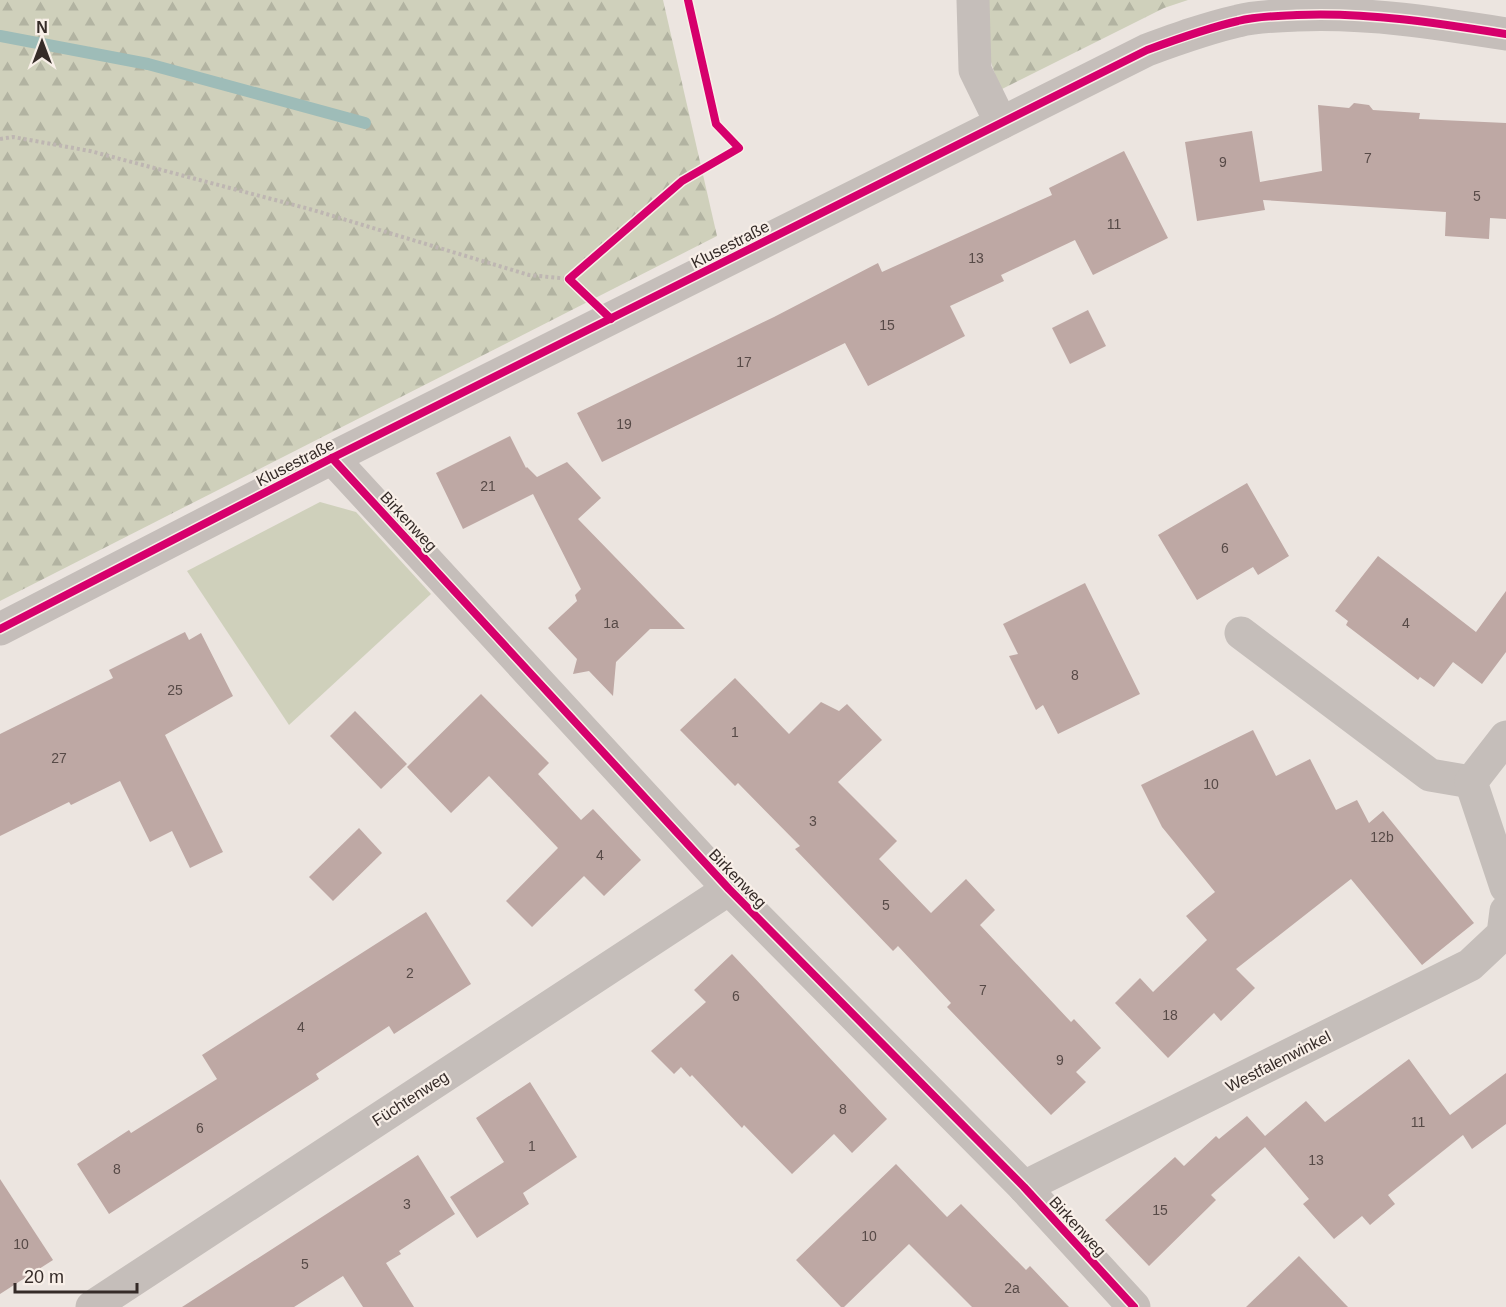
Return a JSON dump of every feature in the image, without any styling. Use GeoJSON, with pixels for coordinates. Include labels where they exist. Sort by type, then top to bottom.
{"type":"FeatureCollection","features":[{"type":"Feature","properties":{"kind":"street"},"geometry":{"type":"LineString","coordinates":[[972,0],[975,70],[1001,123]]}},
{"type":"Feature","properties":{"kind":"street","name":"Klusestraße"},"geometry":{"type":"LineString","coordinates":[[0,629],[332,458],[1147,50],[1188,34],[1240,20],[1321,14],[1430,21],[1506,34]]}},
{"type":"Feature","properties":{"kind":"street","name":"Birkenweg"},"geometry":{"type":"LineString","coordinates":[[332,458],[729,889],[1024,1187],[1134,1307]]}},
{"type":"Feature","properties":{"kind":"street"},"geometry":{"type":"LineString","coordinates":[[1241,633],[1430,775],[1471,782]]}},
{"type":"Feature","properties":{"kind":"street"},"geometry":{"type":"LineString","coordinates":[[1471,782],[1506,737]]}},
{"type":"Feature","properties":{"kind":"street"},"geometry":{"type":"LineString","coordinates":[[1471,782],[1506,887]]}},
{"type":"Feature","properties":{"kind":"street","name":"Füchtenweg"},"geometry":{"type":"LineString","coordinates":[[92,1307],[729,889]]}},
{"type":"Feature","properties":{"kind":"street","name":"Westfalenwinkel"},"geometry":{"type":"LineString","coordinates":[[1024,1187],[1470,964],[1503,934],[1506,911]]}},
{"type":"Feature","properties":{"kind":"path"},"geometry":{"type":"LineString","coordinates":[[0,139],[13,137],[90,151],[313,210],[530,275],[569,279]]}},
{"type":"Feature","properties":{"kind":"green space"},"geometry":{"type":"Polygon","coordinates":[[[0,0],[663,0],[717,236],[0,601],[0,0]]]}},
{"type":"Feature","properties":{"kind":"green space"},"geometry":{"type":"Polygon","coordinates":[[[986,0],[1188,0],[1164,8],[1000,90],[988,53],[986,0]]]}},
{"type":"Feature","properties":{"kind":"green space"},"geometry":{"type":"Polygon","coordinates":[[[320,502],[356,512],[431,594],[289,725],[187,571],[320,502]]]}},
{"type":"Feature","properties":{"kind":"building"},"geometry":{"type":"Polygon","coordinates":[[[1354,103],[1369,105],[1373,110],[1420,113],[1419,119],[1506,123],[1506,219],[1490,218],[1489,239],[1445,236],[1446,212],[1263,200],[1265,210],[1197,221],[1185,142],[1252,131],[1260,182],[1322,171],[1318,105],[1349,108],[1354,103]]]}},
{"type":"Feature","properties":{"kind":"building"},"geometry":{"type":"Polygon","coordinates":[[[1124,151],[1168,238],[1093,275],[1075,240],[1001,275],[1004,281],[950,306],[965,336],[868,386],[845,343],[602,462],[577,413],[774,317],[878,263],[882,272],[1052,195],[1049,188],[1124,151]]]}},
{"type":"Feature","properties":{"kind":"building"},"geometry":{"type":"Polygon","coordinates":[[[1088,310],[1106,346],[1070,364],[1052,328],[1088,310]]]}},
{"type":"Feature","properties":{"kind":"building"},"geometry":{"type":"Polygon","coordinates":[[[510,436],[526,468],[537,477],[567,462],[601,498],[578,519],[685,629],[650,629],[616,662],[613,696],[589,671],[573,674],[577,659],[548,628],[577,601],[575,595],[581,589],[533,494],[463,529],[436,473],[510,436]]]}},
{"type":"Feature","properties":{"kind":"building"},"geometry":{"type":"Polygon","coordinates":[[[1247,483],[1289,556],[1258,575],[1253,567],[1197,600],[1158,535],[1247,483]]]}},
{"type":"Feature","properties":{"kind":"building"},"geometry":{"type":"Polygon","coordinates":[[[1378,556],[1476,632],[1506,591],[1506,652],[1482,684],[1453,662],[1434,687],[1420,677],[1418,680],[1346,625],[1348,621],[1335,611],[1378,556]]]}},
{"type":"Feature","properties":{"kind":"building"},"geometry":{"type":"Polygon","coordinates":[[[1085,583],[1140,694],[1058,734],[1043,705],[1036,710],[1009,656],[1018,654],[1003,624],[1085,583]]]}},
{"type":"Feature","properties":{"kind":"building"},"geometry":{"type":"Polygon","coordinates":[[[185,632],[189,640],[201,633],[233,696],[165,735],[223,852],[190,868],[172,831],[150,842],[120,781],[71,805],[69,802],[0,836],[0,734],[113,678],[109,670],[185,632]]]}},
{"type":"Feature","properties":{"kind":"building"},"geometry":{"type":"Polygon","coordinates":[[[735,678],[789,734],[821,702],[839,711],[847,704],[882,740],[838,782],[897,841],[879,859],[931,913],[966,879],[995,910],[980,925],[1071,1022],[1074,1019],[1101,1048],[1076,1072],[1086,1082],[1051,1115],[947,1007],[951,1003],[898,946],[893,951],[795,849],[800,846],[738,783],[735,786],[680,730],[735,678]]]}},
{"type":"Feature","properties":{"kind":"building"},"geometry":{"type":"Polygon","coordinates":[[[481,694],[549,763],[538,774],[581,820],[593,809],[641,860],[604,896],[584,876],[532,927],[506,901],[558,848],[489,776],[451,813],[407,767],[481,694]]]}},
{"type":"Feature","properties":{"kind":"building"},"geometry":{"type":"Polygon","coordinates":[[[355,711],[407,764],[381,789],[330,736],[355,711]]]}},
{"type":"Feature","properties":{"kind":"building"},"geometry":{"type":"Polygon","coordinates":[[[1253,730],[1276,776],[1310,759],[1336,810],[1357,800],[1369,823],[1383,811],[1474,923],[1422,965],[1351,879],[1236,969],[1255,988],[1221,1021],[1214,1013],[1168,1058],[1115,1003],[1140,978],[1153,992],[1207,940],[1186,916],[1215,892],[1162,827],[1141,785],[1253,730]]]}},
{"type":"Feature","properties":{"kind":"building"},"geometry":{"type":"Polygon","coordinates":[[[359,828],[382,853],[333,901],[309,877],[359,828]]]}},
{"type":"Feature","properties":{"kind":"building"},"geometry":{"type":"Polygon","coordinates":[[[426,912],[471,984],[394,1034],[389,1026],[316,1074],[319,1079],[109,1214],[77,1164],[129,1130],[131,1133],[217,1079],[202,1055],[426,912]]]}},
{"type":"Feature","properties":{"kind":"building"},"geometry":{"type":"Polygon","coordinates":[[[732,954],[887,1119],[852,1153],[834,1134],[792,1174],[744,1125],[742,1128],[692,1075],[690,1077],[681,1067],[674,1074],[651,1051],[706,1002],[694,990],[732,954]]]}},
{"type":"Feature","properties":{"kind":"building"},"geometry":{"type":"Polygon","coordinates":[[[1409,1059],[1450,1115],[1506,1073],[1506,1124],[1472,1149],[1463,1135],[1388,1195],[1395,1204],[1370,1225],[1362,1216],[1334,1239],[1303,1204],[1309,1199],[1265,1147],[1211,1195],[1216,1200],[1149,1266],[1105,1220],[1175,1157],[1184,1166],[1216,1136],[1219,1139],[1247,1116],[1265,1136],[1306,1101],[1325,1122],[1409,1059]]]}},
{"type":"Feature","properties":{"kind":"building"},"geometry":{"type":"Polygon","coordinates":[[[530,1082],[577,1157],[523,1193],[529,1204],[477,1238],[450,1197],[504,1162],[476,1118],[530,1082]]]}},
{"type":"Feature","properties":{"kind":"building"},"geometry":{"type":"Polygon","coordinates":[[[418,1155],[455,1214],[399,1251],[401,1254],[386,1263],[414,1307],[363,1307],[343,1276],[294,1307],[182,1307],[418,1155]]]}},
{"type":"Feature","properties":{"kind":"building"},"geometry":{"type":"Polygon","coordinates":[[[896,1164],[947,1217],[961,1204],[1026,1270],[1030,1266],[1069,1307],[972,1307],[909,1244],[844,1307],[841,1307],[796,1260],[896,1164]]]}},
{"type":"Feature","properties":{"kind":"building"},"geometry":{"type":"Polygon","coordinates":[[[0,1179],[53,1260],[0,1294],[0,1179]]]}},
{"type":"Feature","properties":{"kind":"building"},"geometry":{"type":"Polygon","coordinates":[[[1299,1256],[1348,1307],[1246,1307],[1299,1256]]]}},
{"type":"Feature","properties":{"kind":"waterway"},"geometry":{"type":"LineString","coordinates":[[0,36],[148,64],[365,123]]}},
{"type":"Feature","properties":{"kind":"cycle path"},"geometry":{"type":"LineString","coordinates":[[611,319],[569,279],[682,181],[739,148],[716,124],[688,0]]}},
{"type":"Feature","properties":{"kind":"cycle path"},"geometry":{"type":"LineString","coordinates":[[0,629],[332,458],[1147,50],[1203,30],[1238,21],[1297,15],[1376,17],[1506,34]]}},
{"type":"Feature","properties":{"kind":"cycle path"},"geometry":{"type":"LineString","coordinates":[[332,458],[729,889],[1024,1187],[1134,1307]]}}]}
